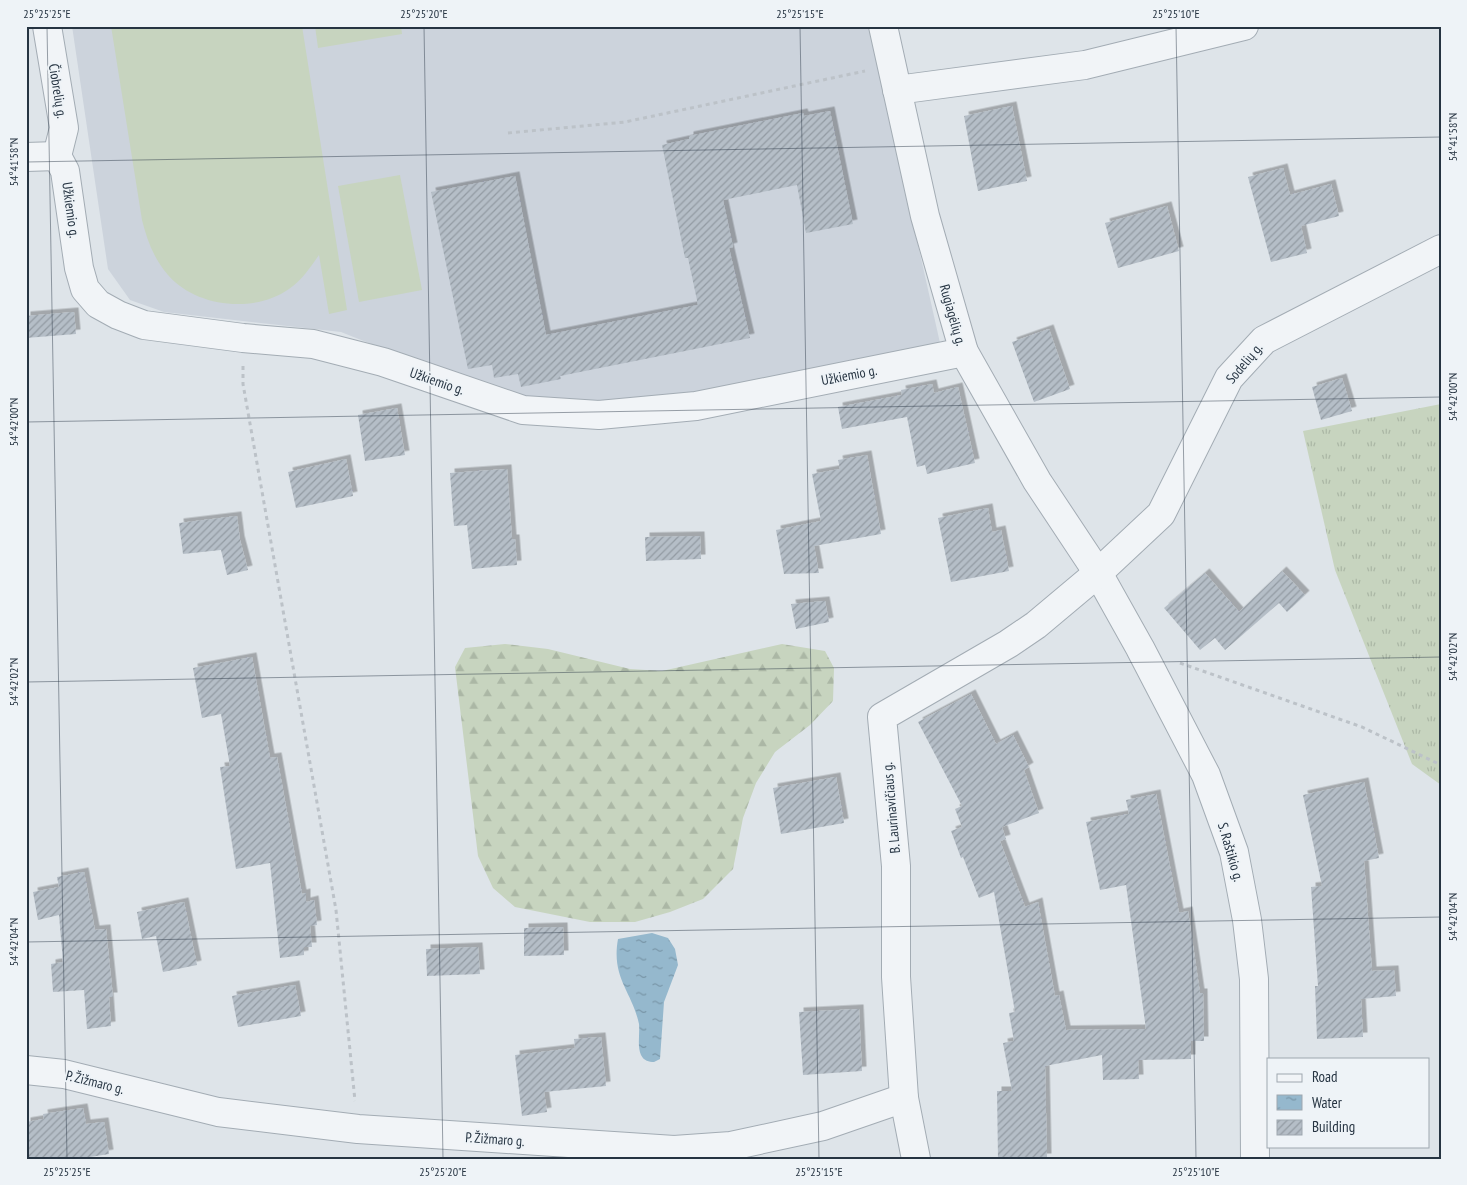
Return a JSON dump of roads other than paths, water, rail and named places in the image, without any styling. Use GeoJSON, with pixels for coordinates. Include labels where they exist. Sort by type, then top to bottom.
{"type":"FeatureCollection","features":[{"type":"Feature","properties":{"kind":"street","name":"Čiobrelių g."},"geometry":{"type":"LineString","coordinates":[[47,26],[64,128],[57,156]]}},
{"type":"Feature","properties":{"kind":"street","name":"Rugiagėlių g."},"geometry":{"type":"LineString","coordinates":[[884,26],[925,216],[964,352],[1037,480],[1098,574]]}},
{"type":"Feature","properties":{"kind":"street"},"geometry":{"type":"LineString","coordinates":[[895,78],[1085,65],[1244,26]]}},
{"type":"Feature","properties":{"kind":"street"},"geometry":{"type":"LineString","coordinates":[[26,157],[57,156]]}},
{"type":"Feature","properties":{"kind":"street","name":"Užkiemio g."},"geometry":{"type":"LineString","coordinates":[[57,156],[65,171],[79,268],[85,289],[98,304],[118,315],[144,324],[243,338],[313,344],[383,362],[524,410],[599,415],[696,406],[964,352]]}},
{"type":"Feature","properties":{"kind":"street","name":"Sodelių g."},"geometry":{"type":"LineString","coordinates":[[1098,574],[1161,514],[1229,378],[1264,340],[1441,249]]}},
{"type":"Feature","properties":{"kind":"street","name":"S. Raštikio g."},"geometry":{"type":"LineString","coordinates":[[1098,574],[1140,648],[1206,775],[1234,852],[1247,920],[1254,979],[1255,1159]]}},
{"type":"Feature","properties":{"kind":"street","name":"B. Laurinavičiaus g."},"geometry":{"type":"LineString","coordinates":[[916,1159],[904,1098],[896,977],[896,866],[882,717],[1008,644],[1036,625],[1098,574]]}},
{"type":"Feature","properties":{"kind":"street","name":"P. Žižmaro g."},"geometry":{"type":"LineString","coordinates":[[26,1070],[64,1074],[218,1112],[358,1129],[674,1150],[731,1146],[822,1126],[904,1098]]}},
{"type":"Feature","properties":{"kind":"water"},"geometry":{"type":"Polygon","coordinates":[[[652,933],[668,938],[675,949],[678,965],[664,1002],[660,1059],[650,1062],[641,1055],[639,1024],[632,1002],[623,984],[617,964],[617,952],[618,939],[652,933]]]}}]}
